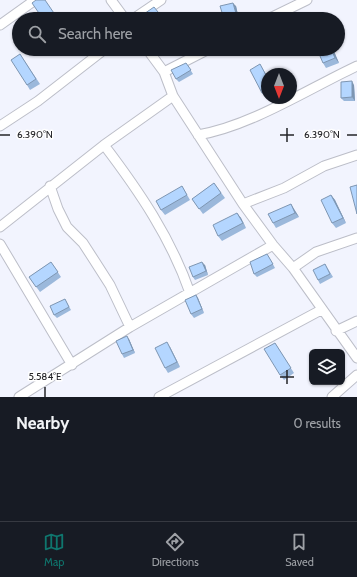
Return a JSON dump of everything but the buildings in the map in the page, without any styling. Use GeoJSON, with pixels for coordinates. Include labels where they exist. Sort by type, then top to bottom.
{"type":"FeatureCollection","features":[{"type":"Feature","properties":{"kind":"street"},"geometry":{"type":"LineString","coordinates":[[18,12],[34,0]]}},
{"type":"Feature","properties":{"kind":"street"},"geometry":{"type":"LineString","coordinates":[[111,0],[120,12]]}},
{"type":"Feature","properties":{"kind":"street"},"geometry":{"type":"LineString","coordinates":[[143,12],[161,0]]}},
{"type":"Feature","properties":{"kind":"street"},"geometry":{"type":"LineString","coordinates":[[282,12],[307,0]]}},
{"type":"Feature","properties":{"kind":"street"},"geometry":{"type":"LineString","coordinates":[[0,25],[12,16]]}},
{"type":"Feature","properties":{"kind":"street"},"geometry":{"type":"LineString","coordinates":[[0,126],[38,101],[96,56]]}},
{"type":"Feature","properties":{"kind":"street"},"geometry":{"type":"LineString","coordinates":[[152,56],[164,72],[173,96],[243,204],[273,245],[293,268],[321,310],[357,358]]}},
{"type":"Feature","properties":{"kind":"street"},"geometry":{"type":"LineString","coordinates":[[164,72],[195,56]]}},
{"type":"Feature","properties":{"kind":"street"},"geometry":{"type":"LineString","coordinates":[[198,135],[212,132],[274,108],[357,66]]}},
{"type":"Feature","properties":{"kind":"street"},"geometry":{"type":"LineString","coordinates":[[0,227],[50,186],[104,145],[173,96]]}},
{"type":"Feature","properties":{"kind":"street"},"geometry":{"type":"LineString","coordinates":[[104,145],[133,183],[161,227],[182,271],[190,293]]}},
{"type":"Feature","properties":{"kind":"street"},"geometry":{"type":"LineString","coordinates":[[243,204],[284,188],[324,166],[357,155]]}},
{"type":"Feature","properties":{"kind":"street"},"geometry":{"type":"LineString","coordinates":[[50,186],[58,209],[67,226],[83,243],[98,266],[110,286],[130,327]]}},
{"type":"Feature","properties":{"kind":"street"},"geometry":{"type":"LineString","coordinates":[[293,268],[316,252],[357,238]]}},
{"type":"Feature","properties":{"kind":"street"},"geometry":{"type":"LineString","coordinates":[[0,244],[72,365]]}},
{"type":"Feature","properties":{"kind":"street"},"geometry":{"type":"LineString","coordinates":[[19,397],[72,365],[130,327],[273,245]]}},
{"type":"Feature","properties":{"kind":"street"},"geometry":{"type":"LineString","coordinates":[[159,397],[321,310]]}},
{"type":"Feature","properties":{"kind":"street"},"geometry":{"type":"LineString","coordinates":[[336,331],[357,321]]}},
{"type":"Feature","properties":{"kind":"street"},"geometry":{"type":"LineString","coordinates":[[332,397],[357,375]]}}]}
